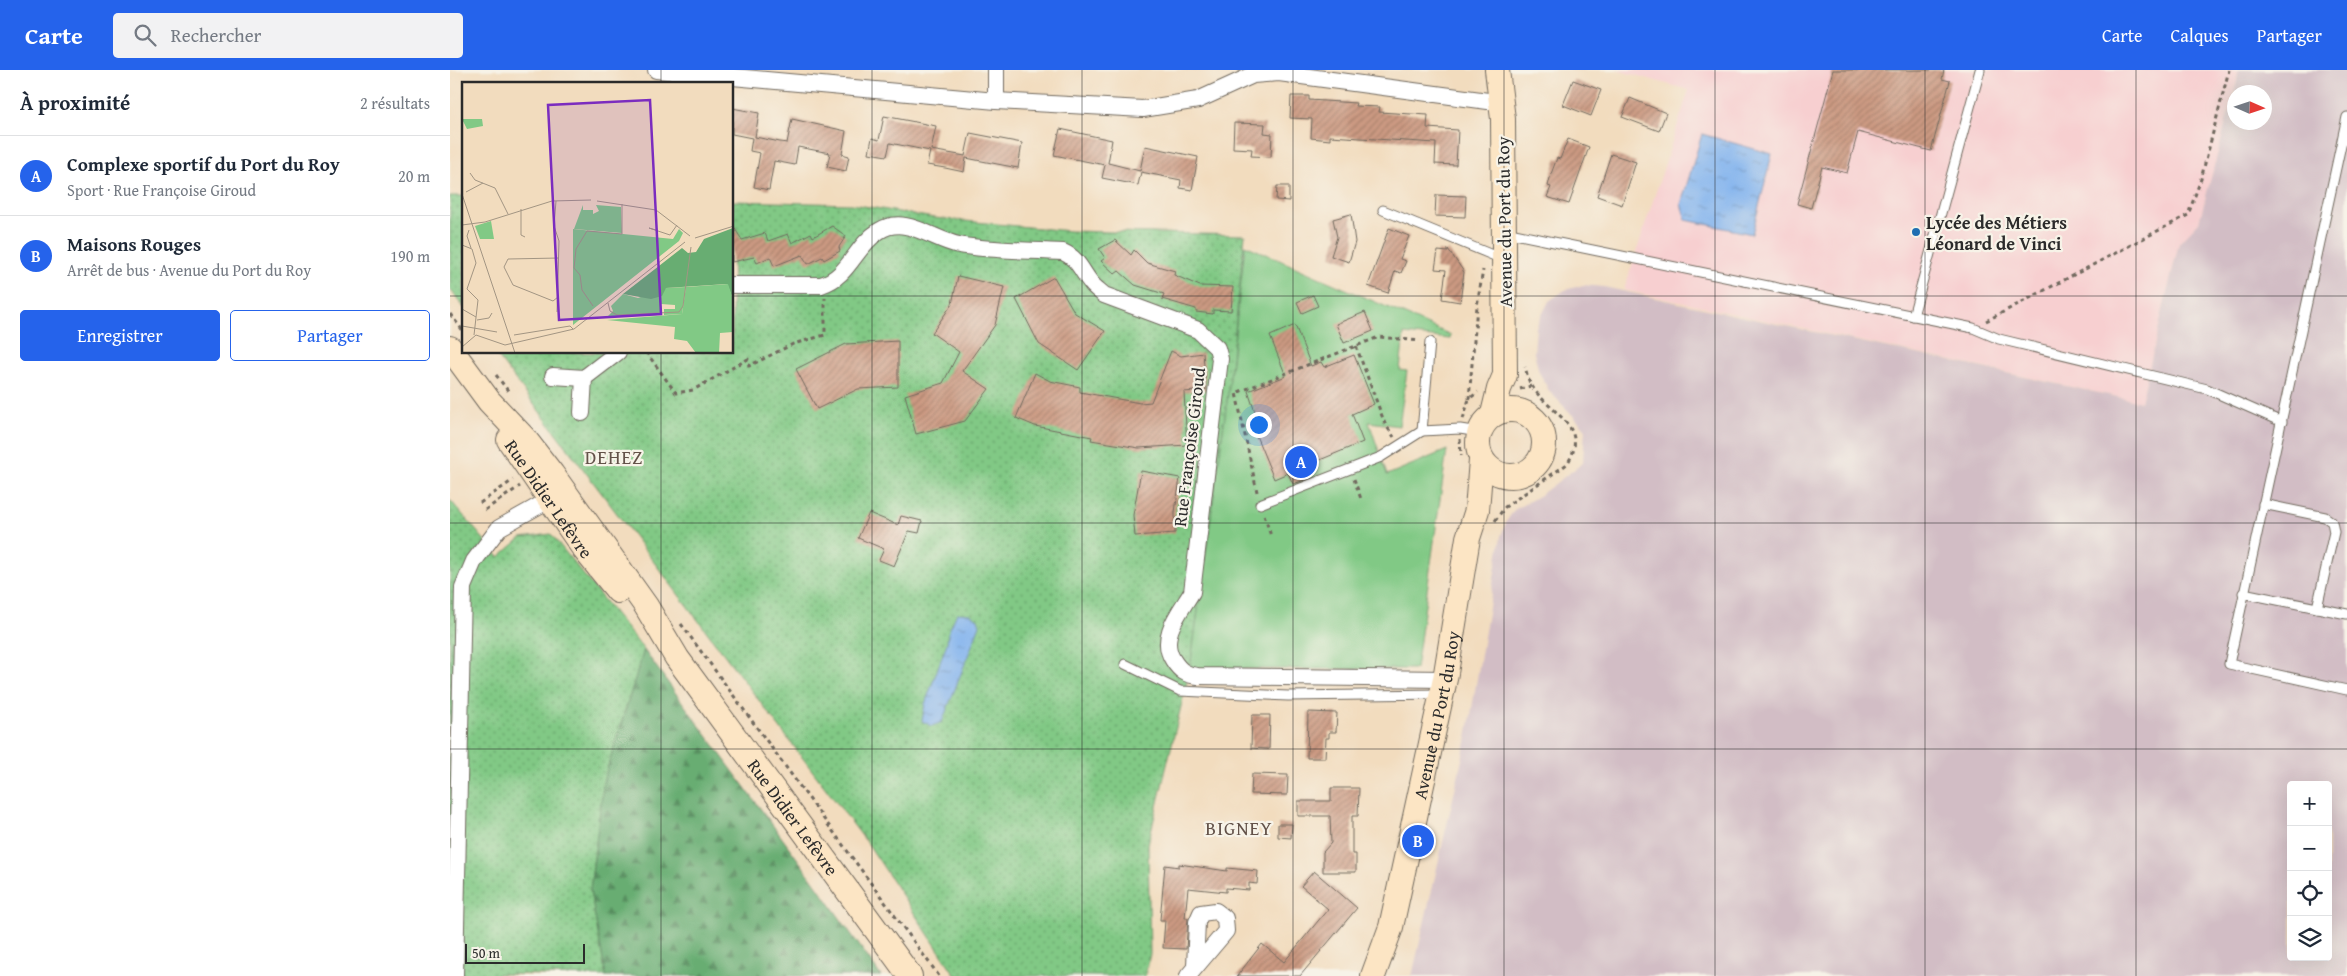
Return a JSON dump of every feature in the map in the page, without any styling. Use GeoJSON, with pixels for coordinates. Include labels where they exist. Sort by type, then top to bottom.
{"type":"FeatureCollection","features":[{"type":"Feature","properties":{"kind":"street"},"geometry":{"type":"LineString","coordinates":[[656,70],[996,101],[1143,109],[1198,100],[1253,75],[1279,74],[1488,101],[1500,100]]}},
{"type":"Feature","properties":{"kind":"street"},"geometry":{"type":"LineString","coordinates":[[996,70],[996,101]]}},
{"type":"Feature","properties":{"kind":"street","name":"Avenue du Port du Roy"},"geometry":{"type":"LineString","coordinates":[[1373,976],[1391,927],[1444,686],[1468,538],[1477,510],[1482,460],[1477,441],[1505,375],[1505,232],[1500,100],[1497,70]]}},
{"type":"Feature","properties":{"kind":"street","name":"Rue Françoise Giroud"},"geometry":{"type":"LineString","coordinates":[[834,282],[879,230],[897,225],[918,229],[958,244],[1062,252],[1072,256],[1092,284],[1104,295],[1198,330],[1210,339],[1217,348],[1220,359],[1192,592],[1179,613],[1166,642],[1170,656],[1179,670],[1198,676],[1444,686]]}},
{"type":"Feature","properties":{"kind":"street"},"geometry":{"type":"LineString","coordinates":[[734,285],[822,285],[834,282]]}},
{"type":"Feature","properties":{"kind":"street","name":"Rue Didier Lefèvre"},"geometry":{"type":"LineString","coordinates":[[450,348],[489,401],[536,453],[646,606],[677,658],[910,976]]}},
{"type":"Feature","properties":{"kind":"street"},"geometry":{"type":"LineString","coordinates":[[553,376],[584,378],[615,354]]}},
{"type":"Feature","properties":{"kind":"street","name":"Avenue du Port du Roy"},"geometry":{"type":"LineString","coordinates":[[1477,510],[1506,477],[1518,476],[1529,472],[1543,454],[1544,442],[1542,431],[1536,421],[1527,414],[1505,375]]}},
{"type":"Feature","properties":{"kind":"street"},"geometry":{"type":"LineString","coordinates":[[582,413],[584,378]]}},
{"type":"Feature","properties":{"kind":"street","name":"Rue Didier Lefèvre"},"geometry":{"type":"LineString","coordinates":[[489,401],[512,445],[584,549],[635,613],[677,658]]}},
{"type":"Feature","properties":{"kind":"street"},"geometry":{"type":"LineString","coordinates":[[1486,423],[1510,410],[1527,414]]}},
{"type":"Feature","properties":{"kind":"street"},"geometry":{"type":"LineString","coordinates":[[1482,460],[1495,473],[1506,477]]}},
{"type":"Feature","properties":{"kind":"street"},"geometry":{"type":"LineString","coordinates":[[455,976],[462,588],[474,561],[499,528],[549,500],[562,503],[604,559],[617,565]]}},
{"type":"Feature","properties":{"kind":"lane"},"geometry":{"type":"LineString","coordinates":[[1913,316],[1980,70]]}},
{"type":"Feature","properties":{"kind":"lane"},"geometry":{"type":"LineString","coordinates":[[2347,117],[2229,664],[2347,690]]}},
{"type":"Feature","properties":{"kind":"lane"},"geometry":{"type":"LineString","coordinates":[[1383,210],[1505,260]]}},
{"type":"Feature","properties":{"kind":"lane"},"geometry":{"type":"LineString","coordinates":[[1505,232],[1973,328],[1999,339],[2207,389],[2282,422]]}},
{"type":"Feature","properties":{"kind":"lane"},"geometry":{"type":"LineString","coordinates":[[1422,430],[1430,342]]}},
{"type":"Feature","properties":{"kind":"lane"},"geometry":{"type":"LineString","coordinates":[[1260,504],[1381,457],[1422,430],[1460,429],[1486,423]]}},
{"type":"Feature","properties":{"kind":"lane"},"geometry":{"type":"LineString","coordinates":[[2263,504],[2325,517],[2332,522],[2334,532],[2317,608]]}},
{"type":"Feature","properties":{"kind":"lane"},"geometry":{"type":"LineString","coordinates":[[2243,593],[2347,614]]}},
{"type":"Feature","properties":{"kind":"lane"},"geometry":{"type":"LineString","coordinates":[[1125,664],[1180,691],[1288,696],[1444,686]]}},
{"type":"Feature","properties":{"kind":"path"},"geometry":{"type":"LineString","coordinates":[[1973,328],[2188,215],[2201,179],[2229,70]]}},
{"type":"Feature","properties":{"kind":"path"},"geometry":{"type":"LineString","coordinates":[[647,354],[676,393],[693,390],[748,359],[749,366],[793,344],[825,335],[825,298],[843,293],[834,282]]}},
{"type":"Feature","properties":{"kind":"path"},"geometry":{"type":"LineString","coordinates":[[450,314],[462,329]]}},
{"type":"Feature","properties":{"kind":"path"},"geometry":{"type":"LineString","coordinates":[[1271,536],[1260,504],[1236,393],[1378,337],[1430,342]]}},
{"type":"Feature","properties":{"kind":"path"},"geometry":{"type":"LineString","coordinates":[[1356,346],[1385,424],[1399,445]]}},
{"type":"Feature","properties":{"kind":"path"},"geometry":{"type":"LineString","coordinates":[[491,367],[513,397]]}},
{"type":"Feature","properties":{"kind":"path"},"geometry":{"type":"LineString","coordinates":[[1351,469],[1362,499]]}},
{"type":"Feature","properties":{"kind":"path"},"geometry":{"type":"LineString","coordinates":[[676,616],[939,976]]}},
{"type":"Feature","properties":{"kind":"shaded area","name":"Lycée des Métiers Léonard de Vinci"},"geometry":{"type":"Polygon","coordinates":[[[1616,70],[2238,70],[2236,85],[2227,85],[2227,119],[2199,222],[2179,243],[2141,402],[1624,290],[1689,90],[1616,70]]]}},
{"type":"Feature","properties":{"kind":"shaded area"},"geometry":{"type":"Polygon","coordinates":[[[2238,70],[2347,70],[2347,976],[1412,976],[1467,738],[1501,536],[1506,522],[1514,510],[1540,495],[1583,463],[1585,428],[1549,391],[1539,372],[1534,353],[1536,327],[1549,301],[1565,290],[1583,285],[1604,287],[2141,402],[2179,243],[2199,222],[2227,119],[2227,130],[2272,130],[2272,85],[2236,85],[2238,70]]]}},
{"type":"Feature","properties":{"kind":"green space"},"geometry":{"type":"Polygon","coordinates":[[[450,196],[462,196],[462,305],[450,289],[450,196]]]}},
{"type":"Feature","properties":{"kind":"green space"},"geometry":{"type":"Polygon","coordinates":[[[734,201],[852,204],[934,218],[1070,231],[1245,235],[1229,387],[1190,669],[1148,844],[1150,954],[1145,976],[956,976],[868,844],[496,354],[734,354],[734,201]]]}},
{"type":"Feature","properties":{"kind":"green space"},"geometry":{"type":"Polygon","coordinates":[[[1245,245],[1451,335],[1450,339],[1404,334],[1400,370],[1407,371],[1399,426],[1369,422],[1387,475],[1447,450],[1416,669],[1190,669],[1229,387],[1245,245]]]}},
{"type":"Feature","properties":{"kind":"green space"},"geometry":{"type":"Polygon","coordinates":[[[450,500],[499,557],[521,538],[551,534],[644,650],[604,779],[590,890],[606,976],[498,974],[497,976],[450,976],[450,500]]]}},
{"type":"Feature","properties":{"kind":"green space"},"geometry":{"type":"Polygon","coordinates":[[[644,650],[881,976],[606,976],[590,890],[604,779],[644,650]]]}},
{"type":"Feature","properties":{"kind":"water"},"geometry":{"type":"Polygon","coordinates":[[[1702,134],[1772,154],[1752,234],[1686,220],[1681,204],[1702,134]]]}},
{"type":"Feature","properties":{"kind":"water"},"geometry":{"type":"Polygon","coordinates":[[[957,613],[970,614],[978,619],[980,625],[942,722],[932,726],[922,721],[925,704],[947,643],[948,633],[957,613]]]}},
{"type":"Feature","properties":{"kind":"building"},"geometry":{"type":"Polygon","coordinates":[[[1833,70],[1944,70],[1942,79],[1950,81],[1931,151],[1858,132],[1847,173],[1822,167],[1811,208],[1797,204],[1833,70]]]}},
{"type":"Feature","properties":{"kind":"building"},"geometry":{"type":"Polygon","coordinates":[[[1573,80],[1601,90],[1591,116],[1563,105],[1573,80]]]}},
{"type":"Feature","properties":{"kind":"building"},"geometry":{"type":"Polygon","coordinates":[[[1291,96],[1309,96],[1309,100],[1356,103],[1355,106],[1380,107],[1379,112],[1428,115],[1427,128],[1458,130],[1456,165],[1435,164],[1436,143],[1330,136],[1330,140],[1311,138],[1312,119],[1290,118],[1291,96]]]}},
{"type":"Feature","properties":{"kind":"building"},"geometry":{"type":"Polygon","coordinates":[[[1630,98],[1666,113],[1659,131],[1622,117],[1630,98]]]}},
{"type":"Feature","properties":{"kind":"building"},"geometry":{"type":"Polygon","coordinates":[[[734,108],[759,113],[755,137],[787,143],[792,119],[846,131],[842,154],[849,156],[846,171],[827,167],[830,153],[798,147],[795,165],[774,161],[769,190],[754,187],[760,153],[750,151],[752,138],[734,134],[734,108]]]}},
{"type":"Feature","properties":{"kind":"building"},"geometry":{"type":"Polygon","coordinates":[[[884,116],[936,126],[931,150],[965,156],[970,133],[1022,143],[1018,168],[966,158],[964,172],[927,165],[930,151],[890,143],[887,156],[869,153],[872,138],[879,140],[884,116]]]}},
{"type":"Feature","properties":{"kind":"building"},"geometry":{"type":"Polygon","coordinates":[[[1234,123],[1265,124],[1264,133],[1272,134],[1271,157],[1251,156],[1252,149],[1233,148],[1234,123]]]}},
{"type":"Feature","properties":{"kind":"building"},"geometry":{"type":"Polygon","coordinates":[[[1060,129],[1112,140],[1108,163],[1140,171],[1145,146],[1198,157],[1192,190],[1180,188],[1181,180],[1141,172],[1138,185],[1102,178],[1105,165],[1054,155],[1060,129]]]}},
{"type":"Feature","properties":{"kind":"building"},"geometry":{"type":"Polygon","coordinates":[[[1568,139],[1589,147],[1569,204],[1547,197],[1551,187],[1548,186],[1551,174],[1557,158],[1560,159],[1568,139]]]}},
{"type":"Feature","properties":{"kind":"building"},"geometry":{"type":"Polygon","coordinates":[[[1611,154],[1636,162],[1622,205],[1597,196],[1611,154]]]}},
{"type":"Feature","properties":{"kind":"building"},"geometry":{"type":"Polygon","coordinates":[[[1277,186],[1289,186],[1289,201],[1276,200],[1277,186]]]}},
{"type":"Feature","properties":{"kind":"building"},"geometry":{"type":"Polygon","coordinates":[[[1436,195],[1466,196],[1465,217],[1435,216],[1436,195]]]}},
{"type":"Feature","properties":{"kind":"building"},"geometry":{"type":"Polygon","coordinates":[[[1351,214],[1355,242],[1349,262],[1331,256],[1337,237],[1333,219],[1351,214]]]}},
{"type":"Feature","properties":{"kind":"building"},"geometry":{"type":"Polygon","coordinates":[[[832,226],[846,236],[839,247],[840,251],[824,260],[822,257],[808,264],[802,255],[774,266],[770,257],[757,263],[754,257],[734,262],[734,227],[742,240],[765,233],[768,241],[788,234],[792,243],[811,233],[813,237],[832,226]]]}},
{"type":"Feature","properties":{"kind":"building"},"geometry":{"type":"Polygon","coordinates":[[[1389,228],[1409,236],[1400,259],[1406,261],[1401,273],[1395,271],[1388,293],[1368,286],[1389,228]]]}},
{"type":"Feature","properties":{"kind":"building"},"geometry":{"type":"Polygon","coordinates":[[[1115,240],[1131,255],[1134,250],[1147,263],[1175,271],[1174,275],[1200,286],[1233,287],[1231,311],[1213,310],[1213,314],[1196,312],[1196,309],[1162,299],[1164,294],[1135,285],[1119,271],[1115,274],[1101,261],[1105,258],[1099,249],[1115,240]]]}},
{"type":"Feature","properties":{"kind":"building"},"geometry":{"type":"Polygon","coordinates":[[[1448,249],[1464,272],[1460,302],[1442,299],[1446,270],[1435,269],[1438,251],[1448,252],[1448,249]]]}},
{"type":"Feature","properties":{"kind":"building"},"geometry":{"type":"Polygon","coordinates":[[[958,276],[1004,287],[995,325],[962,371],[989,389],[965,421],[916,434],[905,395],[943,383],[959,352],[932,333],[952,304],[958,276]]]}},
{"type":"Feature","properties":{"kind":"building"},"geometry":{"type":"Polygon","coordinates":[[[1054,277],[1075,313],[1105,331],[1078,370],[1039,344],[1016,299],[1054,277]]]}},
{"type":"Feature","properties":{"kind":"building"},"geometry":{"type":"Polygon","coordinates":[[[1313,295],[1318,306],[1302,313],[1297,302],[1313,295]]]}},
{"type":"Feature","properties":{"kind":"building"},"geometry":{"type":"Polygon","coordinates":[[[1365,312],[1373,331],[1344,343],[1336,324],[1365,312]]]}},
{"type":"Feature","properties":{"kind":"building"},"geometry":{"type":"Polygon","coordinates":[[[1295,325],[1311,366],[1321,362],[1324,367],[1354,355],[1374,404],[1352,414],[1363,442],[1303,467],[1308,479],[1293,484],[1288,473],[1274,479],[1250,421],[1257,418],[1248,391],[1286,376],[1270,336],[1295,325]]]}},
{"type":"Feature","properties":{"kind":"building"},"geometry":{"type":"Polygon","coordinates":[[[898,341],[898,387],[858,389],[817,409],[796,369],[846,344],[898,341]]]}},
{"type":"Feature","properties":{"kind":"building"},"geometry":{"type":"Polygon","coordinates":[[[1171,351],[1181,356],[1203,353],[1206,390],[1184,392],[1187,445],[1139,448],[1091,440],[1092,437],[1035,426],[1016,418],[1035,373],[1050,381],[1080,387],[1080,392],[1140,403],[1151,402],[1171,351]]]}},
{"type":"Feature","properties":{"kind":"building"},"geometry":{"type":"Polygon","coordinates":[[[1141,471],[1180,478],[1175,512],[1175,533],[1135,536],[1133,515],[1141,471]]]}},
{"type":"Feature","properties":{"kind":"building"},"geometry":{"type":"Polygon","coordinates":[[[869,513],[898,525],[901,516],[922,521],[919,533],[909,531],[894,566],[879,560],[884,549],[858,538],[869,513]]]}},
{"type":"Feature","properties":{"kind":"building"},"geometry":{"type":"Polygon","coordinates":[[[1308,712],[1337,713],[1336,732],[1329,732],[1329,738],[1326,738],[1325,758],[1307,758],[1308,712]]]}},
{"type":"Feature","properties":{"kind":"building"},"geometry":{"type":"Polygon","coordinates":[[[1252,715],[1270,715],[1269,749],[1251,748],[1252,715]]]}},
{"type":"Feature","properties":{"kind":"building"},"geometry":{"type":"Polygon","coordinates":[[[1252,774],[1288,775],[1287,795],[1251,794],[1252,774]]]}},
{"type":"Feature","properties":{"kind":"building"},"geometry":{"type":"Polygon","coordinates":[[[1331,788],[1359,788],[1358,816],[1352,816],[1352,854],[1356,854],[1356,872],[1323,872],[1323,852],[1331,843],[1330,816],[1298,816],[1298,801],[1331,801],[1331,788]]]}},
{"type":"Feature","properties":{"kind":"building"},"geometry":{"type":"Polygon","coordinates":[[[1278,824],[1292,824],[1291,838],[1278,837],[1278,824]]]}},
{"type":"Feature","properties":{"kind":"building"},"geometry":{"type":"Polygon","coordinates":[[[1179,864],[1227,871],[1227,868],[1258,871],[1257,884],[1249,883],[1249,890],[1226,888],[1226,892],[1188,888],[1185,918],[1188,918],[1186,949],[1163,948],[1165,920],[1160,920],[1165,865],[1179,867],[1179,864]]]}},
{"type":"Feature","properties":{"kind":"building"},"geometry":{"type":"Polygon","coordinates":[[[1314,871],[1357,908],[1300,976],[1237,976],[1262,944],[1284,962],[1328,909],[1301,886],[1314,871]]]}},
{"type":"Feature","properties":{"kind":"place","name":"Lycée des Métiers Léonard de Vinci"},"geometry":{"type":"Point","coordinates":[1916,232]}},
{"type":"Feature","properties":{"kind":"place","name":"Complexe sportif du Port du Roy"},"geometry":{"type":"Point","coordinates":[1301,462]}},
{"type":"Feature","properties":{"kind":"place","name":"Maisons Rouges"},"geometry":{"type":"Point","coordinates":[1418,841]}},
{"type":"Feature","properties":{"kind":"district","name":"DEHEZ"},"geometry":{"type":"Point","coordinates":[614,457]}},
{"type":"Feature","properties":{"kind":"district","name":"BIGNEY"},"geometry":{"type":"Point","coordinates":[1239,828]}}]}
